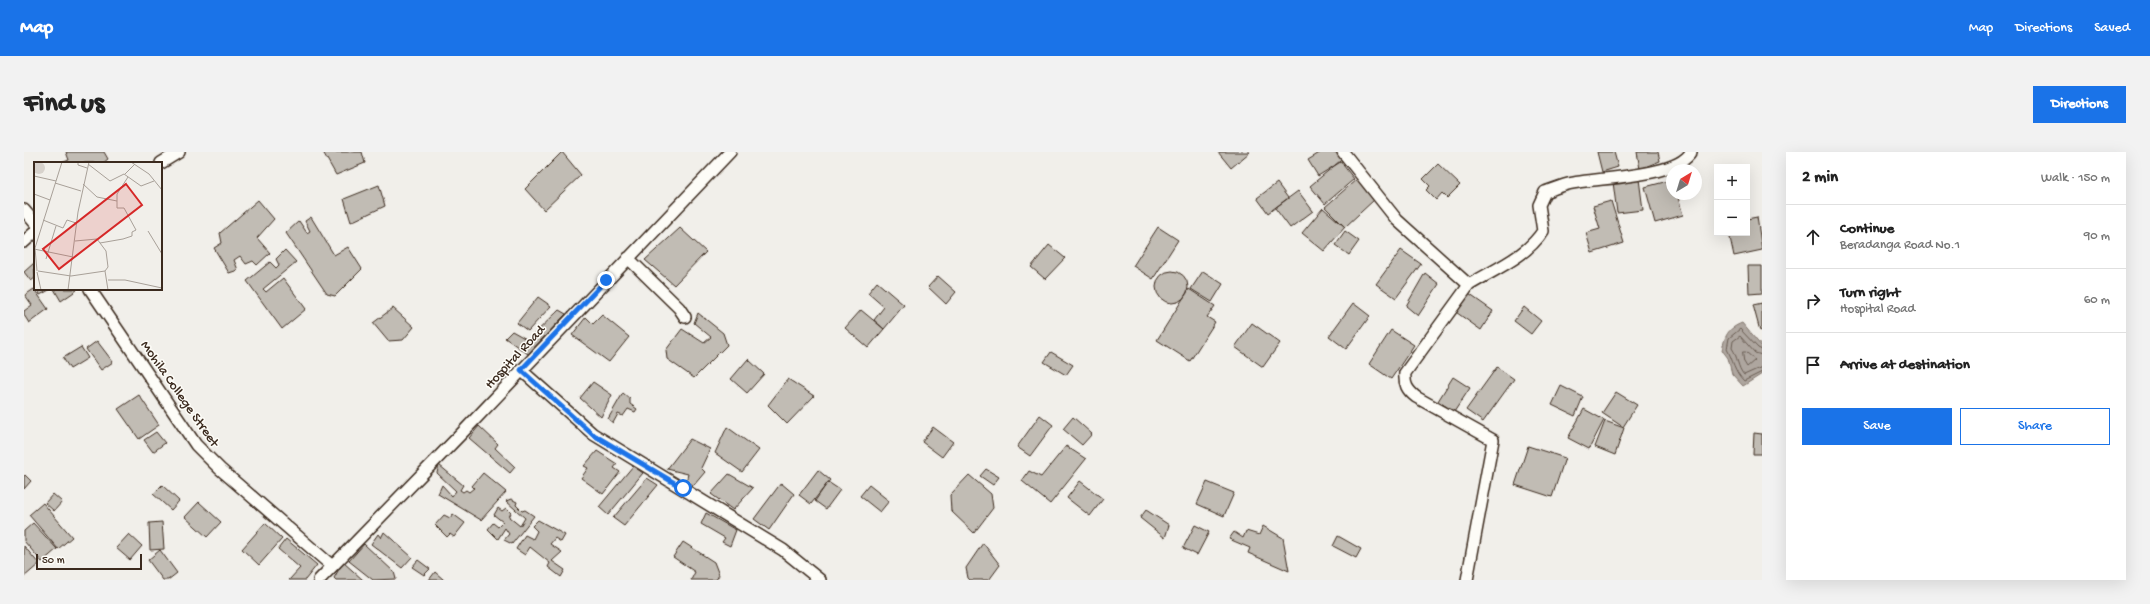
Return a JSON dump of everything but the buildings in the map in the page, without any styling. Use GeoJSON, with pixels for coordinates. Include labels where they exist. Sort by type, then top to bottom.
{"type":"FeatureCollection","features":[{"type":"Feature","properties":{"kind":"street"},"geometry":{"type":"LineString","coordinates":[[162,162],[179,152]]}},
{"type":"Feature","properties":{"kind":"street","name":"Hospital Road"},"geometry":{"type":"LineString","coordinates":[[319,580],[729,152]]}},
{"type":"Feature","properties":{"kind":"street"},"geometry":{"type":"LineString","coordinates":[[1343,152],[1397,220],[1469,285]]}},
{"type":"Feature","properties":{"kind":"street"},"geometry":{"type":"LineString","coordinates":[[1467,580],[1493,440],[1416,397],[1409,391],[1404,381],[1405,373],[1469,285],[1527,250],[1536,242],[1542,231],[1539,205],[1545,192],[1569,183],[1653,172],[1679,163],[1691,152]]}},
{"type":"Feature","properties":{"kind":"street"},"geometry":{"type":"LineString","coordinates":[[24,210],[34,222]]}},
{"type":"Feature","properties":{"kind":"street"},"geometry":{"type":"LineString","coordinates":[[24,242],[34,233]]}},
{"type":"Feature","properties":{"kind":"street"},"geometry":{"type":"LineString","coordinates":[[628,258],[679,308],[685,317]]}},
{"type":"Feature","properties":{"kind":"street","name":"Mohila College Street"},"geometry":{"type":"LineString","coordinates":[[91,290],[196,445],[220,469],[332,566]]}},
{"type":"Feature","properties":{"kind":"street"},"geometry":{"type":"LineString","coordinates":[[521,370],[592,434],[784,550],[820,580]]}},
{"type":"Feature","properties":{"kind":"water"},"geometry":{"type":"Polygon","coordinates":[[[1742,323],[1762,347],[1762,374],[1743,386],[1732,374],[1728,358],[1722,350],[1724,341],[1730,330],[1742,323]]]}},
{"type":"Feature","properties":{"kind":"route"},"geometry":{"type":"LineString","coordinates":[[606,280],[521,370],[592,434],[683,488]]}}]}
